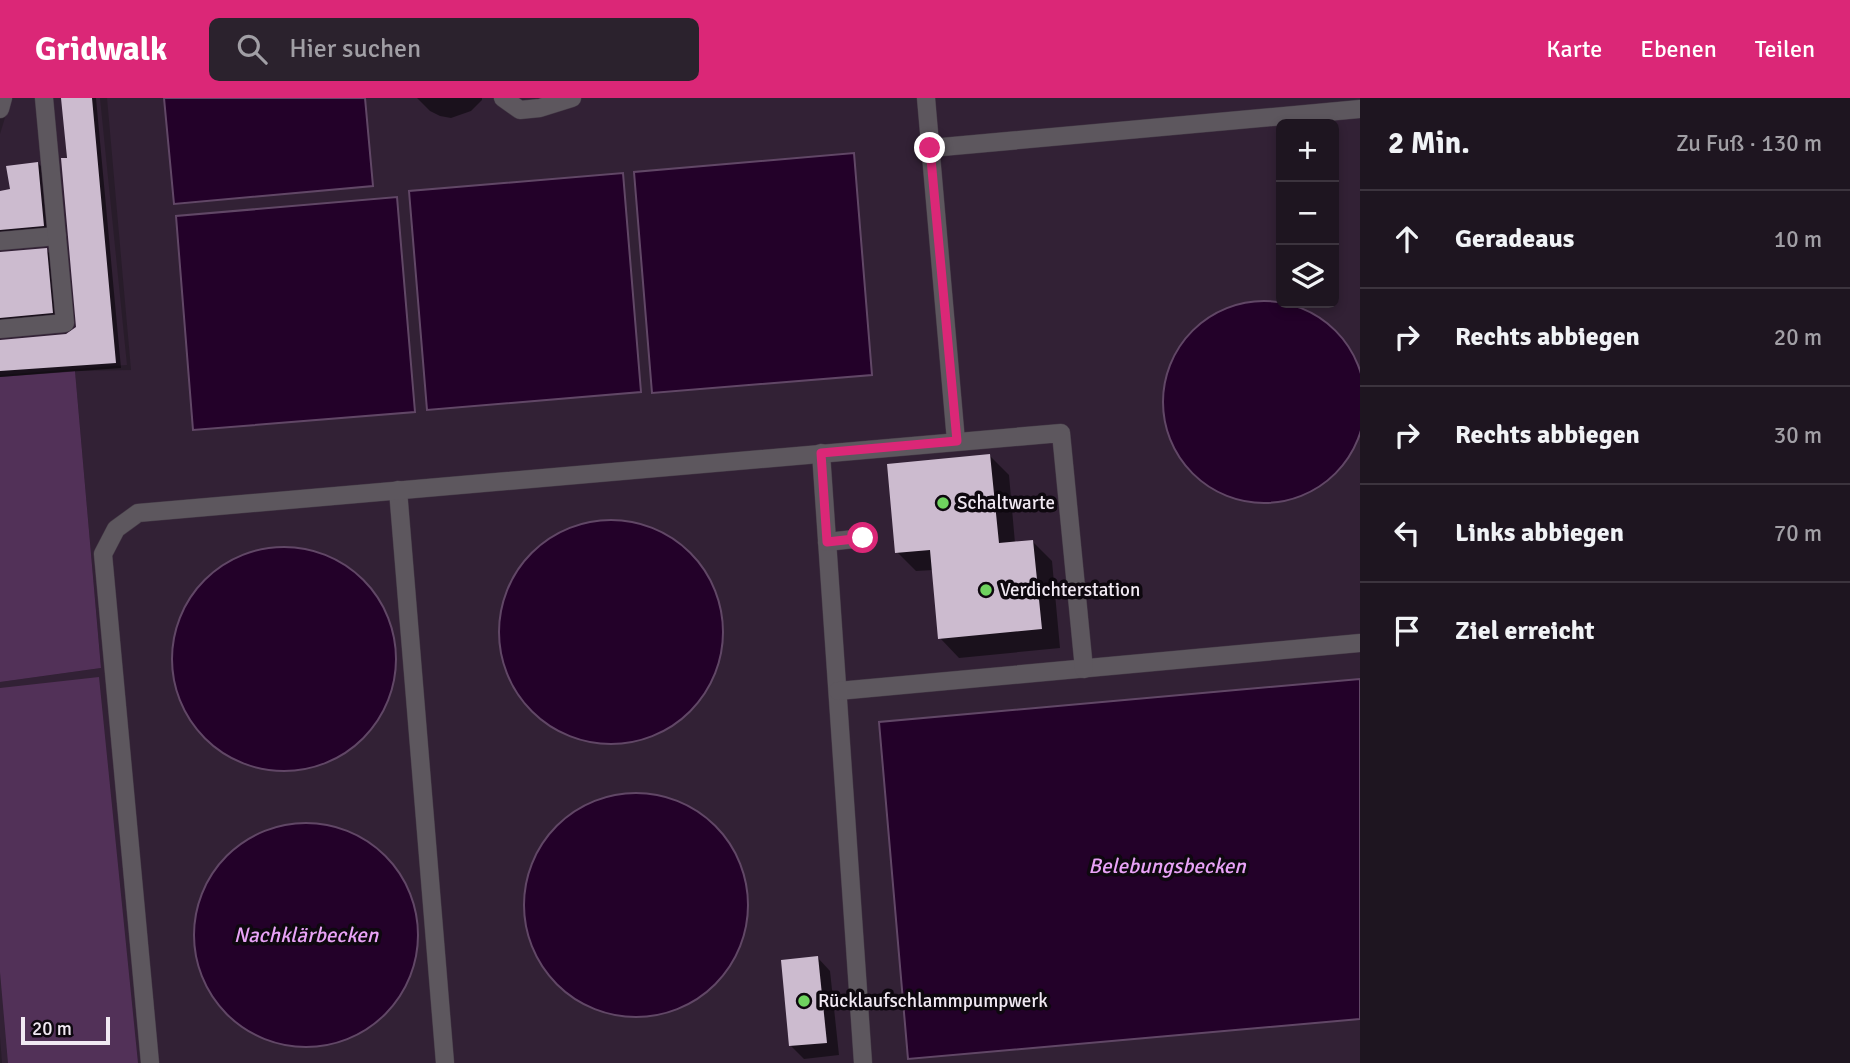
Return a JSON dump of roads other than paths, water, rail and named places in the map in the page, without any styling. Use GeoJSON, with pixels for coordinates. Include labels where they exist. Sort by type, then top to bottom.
{"type":"FeatureCollection","features":[{"type":"Feature","properties":{"kind":"lane"},"geometry":{"type":"LineString","coordinates":[[0,109],[3,98]]}},
{"type":"Feature","properties":{"kind":"lane"},"geometry":{"type":"LineString","coordinates":[[0,329],[65,323],[44,98]]}},
{"type":"Feature","properties":{"kind":"lane"},"geometry":{"type":"LineString","coordinates":[[503,98],[520,110],[540,108],[572,98]]}},
{"type":"Feature","properties":{"kind":"lane"},"geometry":{"type":"LineString","coordinates":[[926,98],[957,441]]}},
{"type":"Feature","properties":{"kind":"lane"},"geometry":{"type":"LineString","coordinates":[[930,148],[1360,109]]}},
{"type":"Feature","properties":{"kind":"lane"},"geometry":{"type":"LineString","coordinates":[[0,241],[57,236]]}},
{"type":"Feature","properties":{"kind":"lane"},"geometry":{"type":"LineString","coordinates":[[150,1063],[103,554],[116,529],[138,513],[1061,432],[1084,669]]}},
{"type":"Feature","properties":{"kind":"lane"},"geometry":{"type":"LineString","coordinates":[[821,453],[863,1063]]}},
{"type":"Feature","properties":{"kind":"lane"},"geometry":{"type":"LineString","coordinates":[[398,490],[445,1063]]}},
{"type":"Feature","properties":{"kind":"lane"},"geometry":{"type":"LineString","coordinates":[[827,542],[863,538]]}},
{"type":"Feature","properties":{"kind":"lane"},"geometry":{"type":"LineString","coordinates":[[838,691],[1360,643]]}},
{"type":"Feature","properties":{"kind":"water"},"geometry":{"type":"Polygon","coordinates":[[[164,98],[365,98],[373,186],[174,204],[164,98]]]}},
{"type":"Feature","properties":{"kind":"water"},"geometry":{"type":"Polygon","coordinates":[[[854,153],[872,375],[652,393],[634,172],[854,153]]]}},
{"type":"Feature","properties":{"kind":"water"},"geometry":{"type":"Polygon","coordinates":[[[623,173],[641,392],[427,410],[409,191],[623,173]]]}},
{"type":"Feature","properties":{"kind":"water"},"geometry":{"type":"Polygon","coordinates":[[[397,197],[415,412],[193,430],[176,216],[397,197]]]}},
{"type":"Feature","properties":{"kind":"water"},"geometry":{"type":"Polygon","coordinates":[[[1276,302],[1276,308],[1300,308],[1320,318],[1348,346],[1363,382],[1363,422],[1348,458],[1320,486],[1284,501],[1244,501],[1208,486],[1180,458],[1165,422],[1165,382],[1180,346],[1208,318],[1244,303],[1276,302]]]}},
{"type":"Feature","properties":{"kind":"water"},"geometry":{"type":"Polygon","coordinates":[[[611,520],[654,529],[673,539],[690,553],[704,570],[714,589],[723,632],[714,675],[704,694],[690,711],[673,725],[654,735],[611,744],[568,735],[549,725],[532,711],[518,694],[508,675],[499,632],[508,589],[518,570],[532,553],[549,539],[568,529],[611,520]]]}},
{"type":"Feature","properties":{"kind":"water"},"geometry":{"type":"Polygon","coordinates":[[[284,547],[327,556],[346,566],[363,580],[377,597],[387,616],[396,659],[387,702],[377,721],[363,738],[346,752],[327,762],[284,771],[241,762],[222,752],[205,738],[191,721],[181,702],[172,659],[181,616],[191,597],[205,580],[222,566],[241,556],[284,547]]]}},
{"type":"Feature","properties":{"kind":"water","name":"Belebungsbecken"},"geometry":{"type":"Polygon","coordinates":[[[1360,679],[1360,1019],[908,1059],[879,722],[1360,679]]]}},
{"type":"Feature","properties":{"kind":"water"},"geometry":{"type":"Polygon","coordinates":[[[636,793],[679,802],[698,812],[715,826],[729,843],[739,862],[748,905],[739,948],[729,967],[715,984],[698,998],[679,1008],[636,1017],[593,1008],[574,998],[557,984],[543,967],[533,948],[524,905],[533,862],[543,843],[557,826],[574,812],[593,802],[636,793]]]}},
{"type":"Feature","properties":{"kind":"water","name":"Nachklärbecken"},"geometry":{"type":"Polygon","coordinates":[[[306,823],[328,825],[359,836],[385,856],[405,882],[416,913],[416,957],[405,988],[385,1014],[359,1034],[328,1045],[306,1047],[284,1045],[253,1034],[227,1014],[207,988],[196,957],[194,935],[196,913],[207,882],[227,856],[253,836],[284,825],[306,823]]]}},
{"type":"Feature","properties":{"kind":"place","name":"Schaltwarte"},"geometry":{"type":"Point","coordinates":[943,503]}},
{"type":"Feature","properties":{"kind":"place","name":"Verdichterstation"},"geometry":{"type":"Point","coordinates":[986,590]}},
{"type":"Feature","properties":{"kind":"place","name":"Rücklaufschlammpumpwerk"},"geometry":{"type":"Point","coordinates":[804,1001]}}]}
